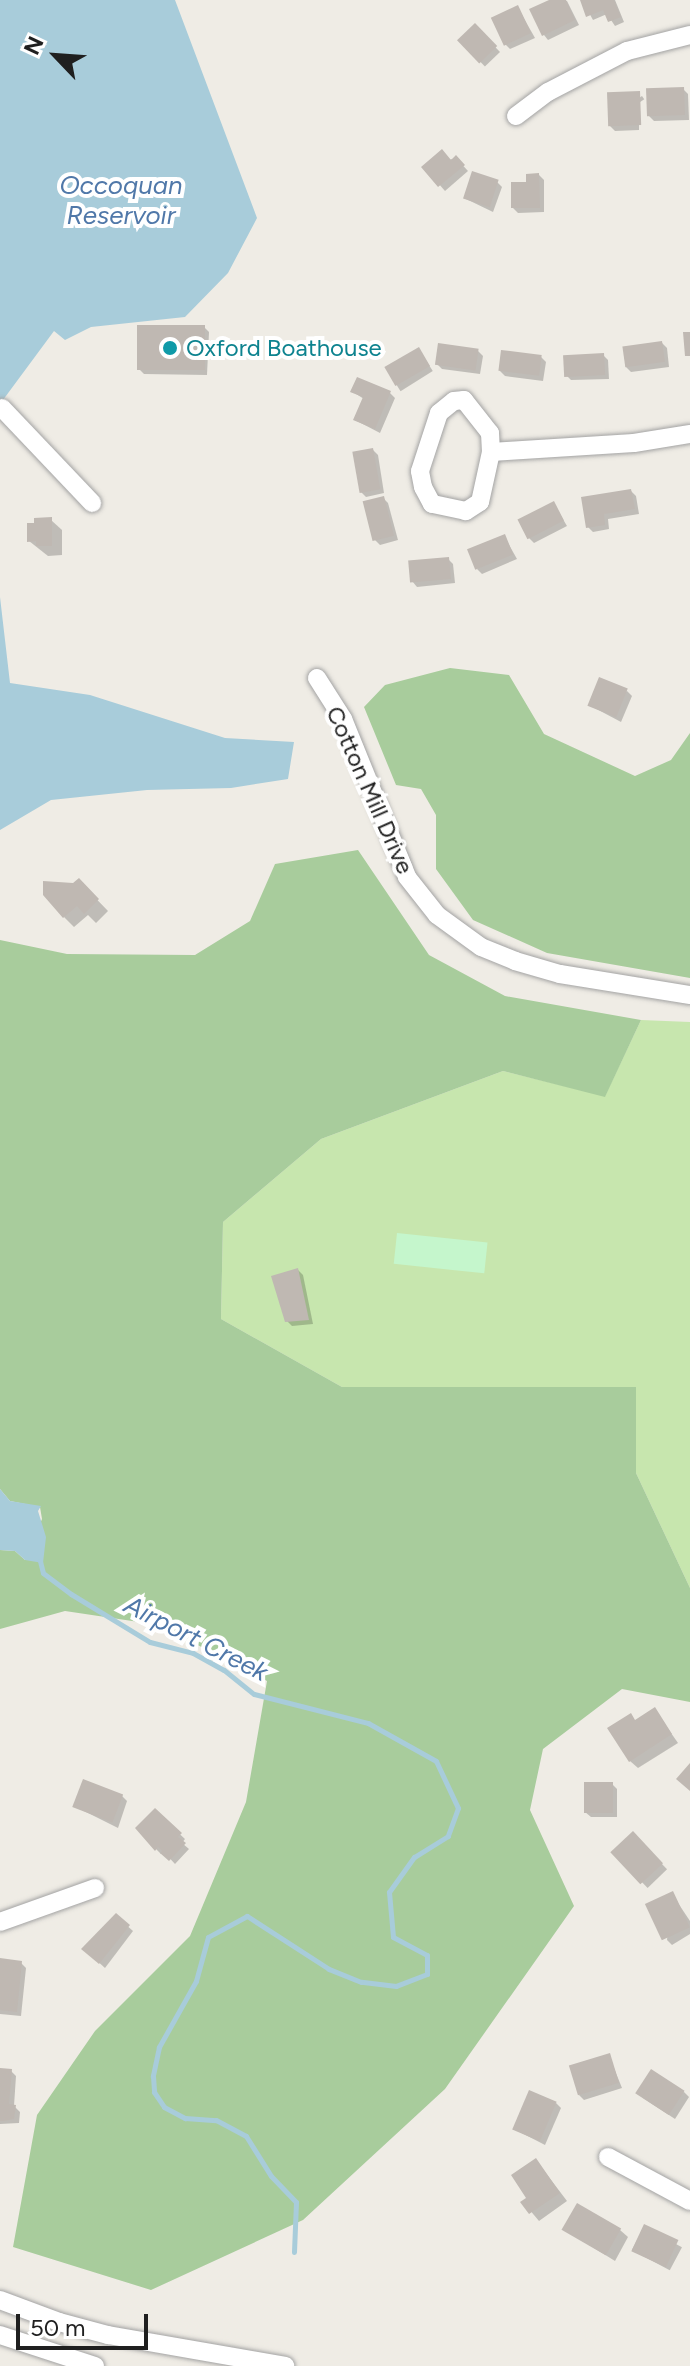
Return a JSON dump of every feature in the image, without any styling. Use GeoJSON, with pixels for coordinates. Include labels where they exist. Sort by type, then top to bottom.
{"type":"FeatureCollection","features":[{"type":"Feature","properties":{"kind":"street"},"geometry":{"type":"LineString","coordinates":[[516,116],[548,92],[616,57],[653,42],[690,35]]}},
{"type":"Feature","properties":{"kind":"street"},"geometry":{"type":"LineString","coordinates":[[464,400],[490,433],[491,452],[480,502],[466,511],[432,504],[423,487],[420,471],[439,413],[454,401],[464,400]]}},
{"type":"Feature","properties":{"kind":"street"},"geometry":{"type":"LineString","coordinates":[[2,408],[92,503]]}},
{"type":"Feature","properties":{"kind":"street"},"geometry":{"type":"LineString","coordinates":[[491,452],[634,443],[690,434]]}},
{"type":"Feature","properties":{"kind":"street","name":"Cotton Mill Drive"},"geometry":{"type":"LineString","coordinates":[[317,678],[343,719],[407,877],[437,915],[481,947],[515,961],[560,974],[690,995]]}},
{"type":"Feature","properties":{"kind":"street"},"geometry":{"type":"LineString","coordinates":[[0,1922],[95,1888]]}},
{"type":"Feature","properties":{"kind":"street"},"geometry":{"type":"LineString","coordinates":[[608,2157],[690,2201]]}},
{"type":"Feature","properties":{"kind":"street"},"geometry":{"type":"LineString","coordinates":[[0,2300],[59,2322],[108,2335],[285,2366]]}},
{"type":"Feature","properties":{"kind":"street"},"geometry":{"type":"LineString","coordinates":[[0,2335],[95,2366]]}},
{"type":"Feature","properties":{"kind":"green space"},"geometry":{"type":"Polygon","coordinates":[[[450,668],[509,675],[544,734],[635,776],[671,760],[690,733],[690,978],[547,953],[473,920],[436,869],[436,815],[421,789],[396,785],[364,707],[385,685],[450,668]]]}},
{"type":"Feature","properties":{"kind":"green space"},"geometry":{"type":"Polygon","coordinates":[[[358,850],[429,955],[505,996],[641,1020],[605,1097],[503,1071],[321,1139],[223,1222],[221,1319],[342,1387],[636,1387],[636,1473],[690,1588],[690,1702],[622,1689],[543,1749],[530,1810],[574,1906],[445,2089],[303,2220],[151,2290],[13,2247],[37,2115],[95,2031],[190,1936],[246,1802],[267,1681],[159,1625],[65,1611],[0,1629],[0,1550],[15,1551],[25,1560],[42,1519],[40,1507],[10,1501],[0,1489],[0,940],[67,954],[195,955],[250,921],[275,864],[358,850]]]}},
{"type":"Feature","properties":{"kind":"green space"},"geometry":{"type":"Polygon","coordinates":[[[641,1020],[690,1022],[690,1588],[636,1473],[635,1387],[342,1387],[221,1319],[223,1222],[321,1139],[503,1071],[605,1096],[641,1020]]]}},
{"type":"Feature","properties":{"kind":"green space"},"geometry":{"type":"Polygon","coordinates":[[[397,1233],[488,1243],[484,1273],[394,1264],[397,1233]]]}},
{"type":"Feature","properties":{"kind":"water","name":"Occoquan Reservoir"},"geometry":{"type":"Polygon","coordinates":[[[0,0],[175,0],[257,218],[228,273],[185,317],[91,327],[65,340],[54,331],[0,404],[0,0]]]}},
{"type":"Feature","properties":{"kind":"water"},"geometry":{"type":"Polygon","coordinates":[[[0,597],[10,683],[90,695],[225,738],[294,742],[288,779],[231,788],[147,790],[51,800],[0,830],[0,597]]]}},
{"type":"Feature","properties":{"kind":"water"},"geometry":{"type":"Polygon","coordinates":[[[0,1489],[10,1501],[41,1506],[38,1511],[46,1537],[43,1563],[25,1560],[15,1551],[0,1550],[0,1489]]]}},
{"type":"Feature","properties":{"kind":"building"},"geometry":{"type":"Polygon","coordinates":[[[549,0],[566,0],[575,20],[542,36],[529,9],[549,0]]]}},
{"type":"Feature","properties":{"kind":"building"},"geometry":{"type":"Polygon","coordinates":[[[580,0],[614,0],[621,17],[608,22],[603,10],[586,17],[580,0]]]}},
{"type":"Feature","properties":{"kind":"building"},"geometry":{"type":"Polygon","coordinates":[[[518,5],[531,33],[504,46],[491,18],[518,5]]]}},
{"type":"Feature","properties":{"kind":"building"},"geometry":{"type":"Polygon","coordinates":[[[475,23],[497,46],[479,63],[457,40],[475,23]]]}},
{"type":"Feature","properties":{"kind":"building"},"geometry":{"type":"Polygon","coordinates":[[[684,87],[685,115],[647,116],[646,88],[684,87]]]}},
{"type":"Feature","properties":{"kind":"building"},"geometry":{"type":"Polygon","coordinates":[[[640,91],[641,125],[608,126],[607,92],[640,91]]]}},
{"type":"Feature","properties":{"kind":"building"},"geometry":{"type":"Polygon","coordinates":[[[442,149],[451,160],[456,155],[465,165],[438,187],[421,167],[442,149]]]}},
{"type":"Feature","properties":{"kind":"building"},"geometry":{"type":"Polygon","coordinates":[[[472,171],[499,180],[490,207],[463,199],[472,171]]]}},
{"type":"Feature","properties":{"kind":"building"},"geometry":{"type":"Polygon","coordinates":[[[539,173],[540,208],[511,208],[511,182],[526,182],[526,174],[539,173]]]}},
{"type":"Feature","properties":{"kind":"building","name":"Oxford Boathouse"},"geometry":{"type":"Polygon","coordinates":[[[137,325],[205,325],[205,370],[137,370],[137,325]]]}},
{"type":"Feature","properties":{"kind":"building"},"geometry":{"type":"Polygon","coordinates":[[[683,332],[690,332],[690,356],[685,356],[683,332]]]}},
{"type":"Feature","properties":{"kind":"building"},"geometry":{"type":"Polygon","coordinates":[[[662,341],[665,362],[625,367],[622,347],[662,341]]]}},
{"type":"Feature","properties":{"kind":"building"},"geometry":{"type":"Polygon","coordinates":[[[438,343],[479,349],[476,370],[435,365],[438,343]]]}},
{"type":"Feature","properties":{"kind":"building"},"geometry":{"type":"Polygon","coordinates":[[[419,347],[430,366],[395,386],[384,367],[419,347]]]}},
{"type":"Feature","properties":{"kind":"building"},"geometry":{"type":"Polygon","coordinates":[[[501,350],[542,355],[539,376],[498,371],[501,350]]]}},
{"type":"Feature","properties":{"kind":"building"},"geometry":{"type":"Polygon","coordinates":[[[604,353],[605,375],[564,377],[563,355],[604,353]]]}},
{"type":"Feature","properties":{"kind":"building"},"geometry":{"type":"Polygon","coordinates":[[[357,377],[391,391],[375,429],[353,420],[363,397],[350,392],[357,377]]]}},
{"type":"Feature","properties":{"kind":"building"},"geometry":{"type":"Polygon","coordinates":[[[373,448],[380,489],[360,493],[352,452],[373,448]]]}},
{"type":"Feature","properties":{"kind":"building"},"geometry":{"type":"Polygon","coordinates":[[[631,489],[635,509],[604,514],[605,525],[586,528],[581,497],[631,489]]]}},
{"type":"Feature","properties":{"kind":"building"},"geometry":{"type":"Polygon","coordinates":[[[384,496],[394,536],[373,541],[363,501],[384,496]]]}},
{"type":"Feature","properties":{"kind":"building"},"geometry":{"type":"Polygon","coordinates":[[[554,501],[564,521],[527,539],[517,520],[554,501]]]}},
{"type":"Feature","properties":{"kind":"building"},"geometry":{"type":"Polygon","coordinates":[[[52,517],[52,546],[36,546],[36,541],[27,542],[27,523],[34,523],[34,518],[52,517]]]}},
{"type":"Feature","properties":{"kind":"building"},"geometry":{"type":"Polygon","coordinates":[[[505,534],[513,554],[475,570],[467,549],[505,534]]]}},
{"type":"Feature","properties":{"kind":"building"},"geometry":{"type":"Polygon","coordinates":[[[449,557],[451,579],[410,582],[408,561],[449,557]]]}},
{"type":"Feature","properties":{"kind":"building"},"geometry":{"type":"Polygon","coordinates":[[[599,677],[628,689],[616,717],[587,706],[599,677]]]}},
{"type":"Feature","properties":{"kind":"building"},"geometry":{"type":"Polygon","coordinates":[[[79,878],[99,899],[84,914],[77,906],[63,918],[43,895],[43,881],[73,883],[79,878]]]}},
{"type":"Feature","properties":{"kind":"building"},"geometry":{"type":"Polygon","coordinates":[[[298,1268],[309,1320],[285,1322],[271,1276],[298,1268]]]}},
{"type":"Feature","properties":{"kind":"building"},"geometry":{"type":"Polygon","coordinates":[[[655,1707],[672,1734],[629,1762],[607,1728],[631,1713],[635,1720],[655,1707]]]}},
{"type":"Feature","properties":{"kind":"building"},"geometry":{"type":"Polygon","coordinates":[[[690,1763],[690,1791],[676,1779],[690,1763]]]}},
{"type":"Feature","properties":{"kind":"building"},"geometry":{"type":"Polygon","coordinates":[[[83,1779],[123,1794],[112,1822],[72,1807],[83,1779]]]}},
{"type":"Feature","properties":{"kind":"building"},"geometry":{"type":"Polygon","coordinates":[[[584,1782],[613,1782],[613,1813],[584,1813],[584,1782]]]}},
{"type":"Feature","properties":{"kind":"building"},"geometry":{"type":"Polygon","coordinates":[[[155,1808],[182,1833],[178,1837],[186,1843],[169,1861],[158,1847],[155,1851],[135,1828],[155,1808]]]}},
{"type":"Feature","properties":{"kind":"building"},"geometry":{"type":"Polygon","coordinates":[[[633,1831],[663,1863],[640,1884],[610,1852],[633,1831]]]}},
{"type":"Feature","properties":{"kind":"building"},"geometry":{"type":"Polygon","coordinates":[[[673,1891],[690,1927],[662,1940],[645,1904],[673,1891]]]}},
{"type":"Feature","properties":{"kind":"building"},"geometry":{"type":"Polygon","coordinates":[[[116,1913],[130,1925],[99,1964],[81,1949],[116,1913]]]}},
{"type":"Feature","properties":{"kind":"building"},"geometry":{"type":"Polygon","coordinates":[[[0,1958],[22,1961],[17,2012],[0,2010],[0,1958]]]}},
{"type":"Feature","properties":{"kind":"building"},"geometry":{"type":"Polygon","coordinates":[[[610,2053],[619,2083],[578,2095],[569,2066],[610,2053]]]}},
{"type":"Feature","properties":{"kind":"building"},"geometry":{"type":"Polygon","coordinates":[[[0,2068],[12,2069],[9,2104],[16,2105],[14,2119],[4,2121],[0,2121],[0,2068]]]}},
{"type":"Feature","properties":{"kind":"building"},"geometry":{"type":"Polygon","coordinates":[[[651,2069],[685,2091],[669,2115],[635,2093],[651,2069]]]}},
{"type":"Feature","properties":{"kind":"building"},"geometry":{"type":"Polygon","coordinates":[[[529,2090],[557,2102],[540,2141],[512,2130],[529,2090]]]}},
{"type":"Feature","properties":{"kind":"building"},"geometry":{"type":"Polygon","coordinates":[[[536,2158],[560,2193],[529,2214],[520,2202],[526,2198],[511,2175],[536,2158]]]}},
{"type":"Feature","properties":{"kind":"building"},"geometry":{"type":"Polygon","coordinates":[[[577,2203],[621,2228],[606,2255],[562,2230],[577,2203]]]}},
{"type":"Feature","properties":{"kind":"building"},"geometry":{"type":"Polygon","coordinates":[[[644,2224],[678,2240],[666,2267],[631,2251],[644,2224]]]}},
{"type":"Feature","properties":{"kind":"waterway","name":"Airport Creek"},"geometry":{"type":"LineString","coordinates":[[40,1561],[43,1573],[71,1594],[150,1642],[193,1653],[224,1670],[254,1694],[368,1723],[436,1761],[458,1808],[448,1836],[414,1857],[389,1892],[393,1937],[427,1955],[427,1974],[396,1986],[361,1982],[329,1969],[247,1916],[208,1937],[196,1981],[159,2047],[153,2076],[154,2092],[164,2107],[185,2118],[216,2120],[246,2136],[271,2176],[296,2202],[294,2252]]}},
{"type":"Feature","properties":{"kind":"place","name":"Oxford Boathouse"},"geometry":{"type":"Point","coordinates":[170,348]}}]}
